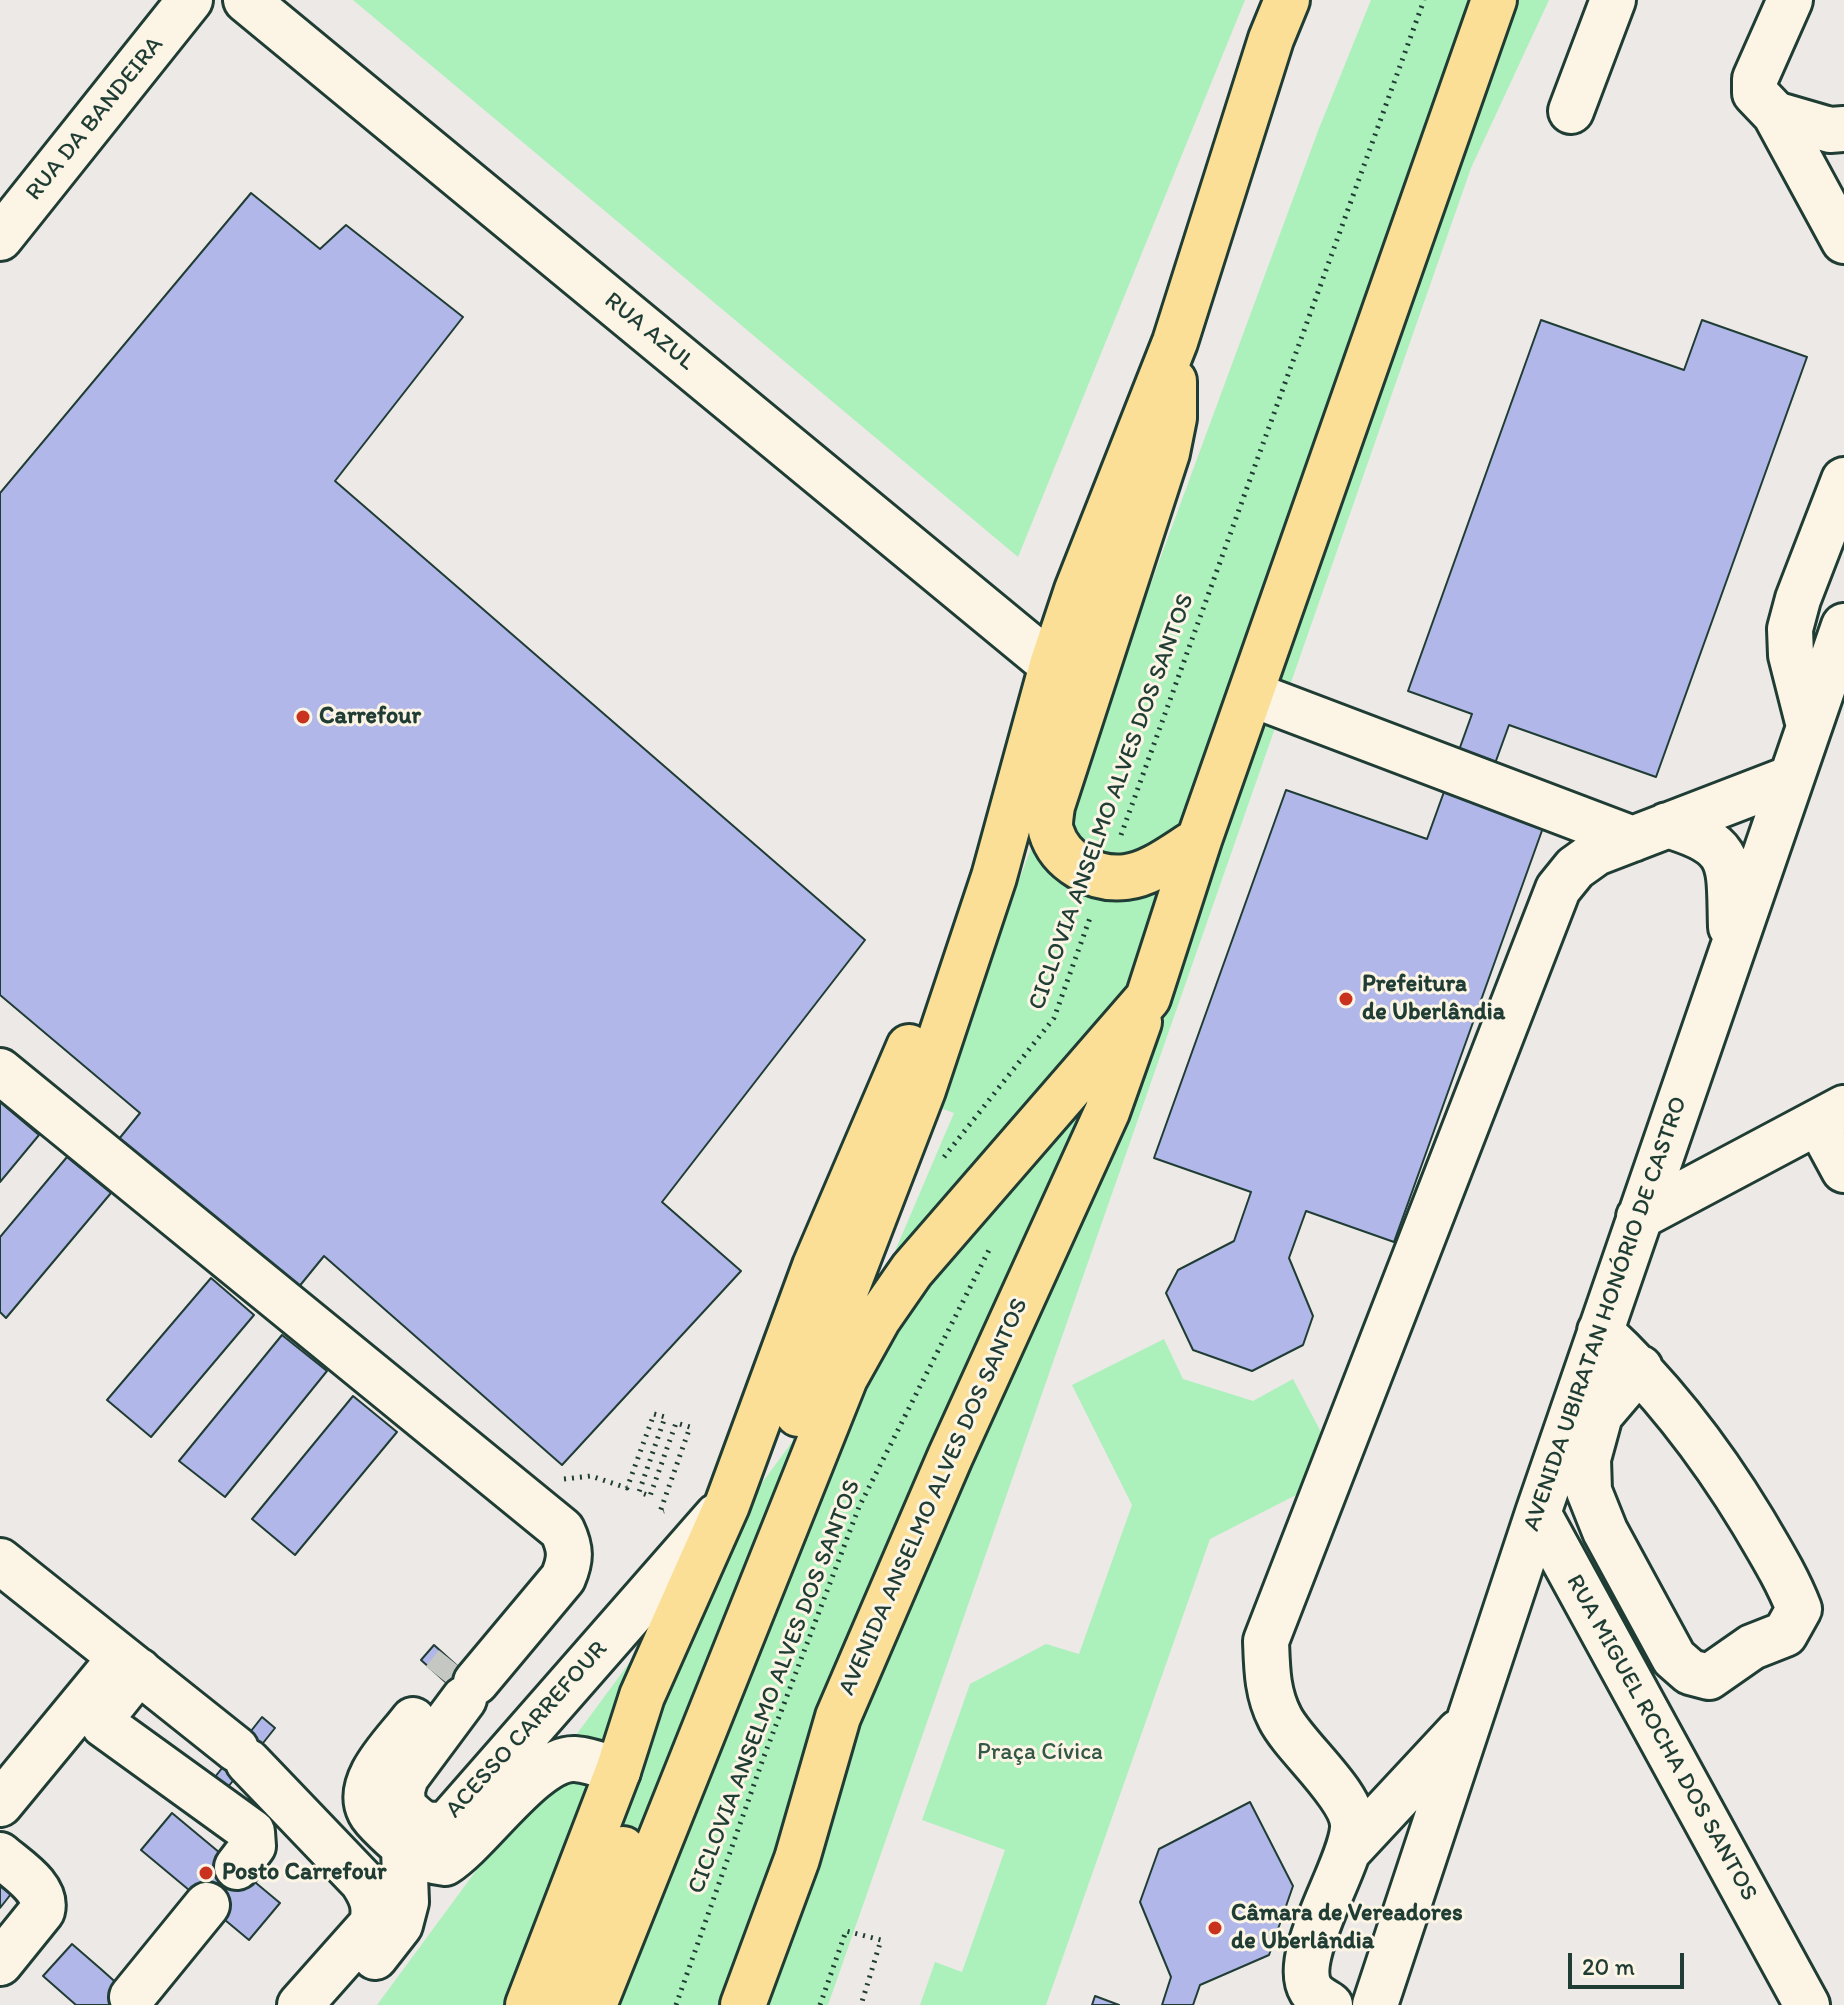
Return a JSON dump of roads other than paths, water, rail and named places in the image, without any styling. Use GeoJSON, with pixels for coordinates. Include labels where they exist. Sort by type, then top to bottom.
{"type":"FeatureCollection","features":[{"type":"Feature","properties":{"kind":"main road"},"geometry":{"type":"LineString","coordinates":[[560,2005],[819,1363],[923,1090],[994,877],[1052,665],[1077,590],[1175,342],[1271,39],[1287,0]]}},
{"type":"Feature","properties":{"kind":"main road","name":"AVENIDA ANSELMO ALVES DOS SANTOS"},"geometry":{"type":"LineString","coordinates":[[743,2005],[797,1859],[838,1717],[931,1499],[1107,1112],[1199,840],[1494,0]]}},
{"type":"Feature","properties":{"kind":"main road"},"geometry":{"type":"LineString","coordinates":[[1175,342],[1174,418],[1167,453],[1052,806],[1050,829],[1061,852],[1080,868],[1105,877],[1128,877],[1153,868],[1199,840]]}},
{"type":"Feature","properties":{"kind":"main road"},"geometry":{"type":"LineString","coordinates":[[528,2005],[618,1771],[642,1696],[727,1505],[815,1266],[907,1049],[994,877]]}},
{"type":"Feature","properties":{"kind":"main road"},"geometry":{"type":"LineString","coordinates":[[594,2005],[845,1378],[878,1319],[912,1270],[1148,998]]}},
{"type":"Feature","properties":{"kind":"street","name":"RUA DA BANDEIRA"},"geometry":{"type":"LineString","coordinates":[[0,238],[190,0]]}},
{"type":"Feature","properties":{"kind":"street","name":"RUA AZUL"},"geometry":{"type":"LineString","coordinates":[[246,0],[1052,665]]}},
{"type":"Feature","properties":{"kind":"street"},"geometry":{"type":"LineString","coordinates":[[1571,111],[1613,0]]}},
{"type":"Feature","properties":{"kind":"street"},"geometry":{"type":"LineString","coordinates":[[1790,0],[1755,79],[1755,93],[1775,114],[1844,241]]}},
{"type":"Feature","properties":{"kind":"street"},"geometry":{"type":"LineString","coordinates":[[1775,114],[1830,130],[1844,129]]}},
{"type":"Feature","properties":{"kind":"street"},"geometry":{"type":"LineString","coordinates":[[1809,726],[1791,655],[1790,629],[1798,599],[1844,480]]}},
{"type":"Feature","properties":{"kind":"street","name":"AVENIDA UBIRATAN HONÓRIO DE CASTRO"},"geometry":{"type":"LineString","coordinates":[[1375,2005],[1538,1513],[1844,626]]}},
{"type":"Feature","properties":{"kind":"street"},"geometry":{"type":"LineString","coordinates":[[1251,694],[1650,832],[1698,835],[1714,844],[1724,858],[1729,874],[1731,948]]}},
{"type":"Feature","properties":{"kind":"street"},"geometry":{"type":"LineString","coordinates":[[1330,2005],[1312,1991],[1307,1970],[1310,1947],[1319,1921],[1350,1849],[1353,1823],[1341,1796],[1280,1720],[1267,1686],[1266,1641],[1558,889],[1575,868],[1596,853],[1791,778]]}},
{"type":"Feature","properties":{"kind":"street"},"geometry":{"type":"LineString","coordinates":[[0,1071],[562,1530],[460,1681],[373,1773],[367,1791],[370,1812],[403,1826],[426,1861],[445,1863],[462,1853],[527,1783],[550,1765],[572,1759],[618,1771]]}},
{"type":"Feature","properties":{"kind":"street"},"geometry":{"type":"LineString","coordinates":[[1639,1217],[1831,1115],[1844,1170]]}},
{"type":"Feature","properties":{"kind":"street"},"geometry":{"type":"LineString","coordinates":[[1600,1331],[1640,1368],[1698,1438],[1787,1579],[1799,1609],[1785,1634],[1752,1647],[1709,1677],[1690,1672],[1674,1658],[1605,1531],[1589,1491],[1588,1459],[1600,1415],[1640,1368]]}},
{"type":"Feature","properties":{"kind":"street","name":"ACESSO CARREFOUR"},"geometry":{"type":"LineString","coordinates":[[403,1826],[416,1819],[431,1826],[448,1823],[727,1505]]}},
{"type":"Feature","properties":{"kind":"street","name":"RUA MIGUEL ROCHA DOS SANTOS"},"geometry":{"type":"LineString","coordinates":[[1538,1513],[1807,2005]]}},
{"type":"Feature","properties":{"kind":"street"},"geometry":{"type":"LineString","coordinates":[[0,1561],[242,1756],[362,1881],[371,1895],[375,1910],[372,1924],[300,2005]]}},
{"type":"Feature","properties":{"kind":"street"},"geometry":{"type":"LineString","coordinates":[[0,1804],[130,1664]]}},
{"type":"Feature","properties":{"kind":"street"},"geometry":{"type":"LineString","coordinates":[[130,1664],[107,1711],[104,1725],[252,1832],[253,1846],[237,1867]]}},
{"type":"Feature","properties":{"kind":"street"},"geometry":{"type":"LineString","coordinates":[[1350,1849],[1469,1721]]}},
{"type":"Feature","properties":{"kind":"street"},"geometry":{"type":"LineString","coordinates":[[335,2005],[400,1925],[406,1902],[403,1826]]}},
{"type":"Feature","properties":{"kind":"street"},"geometry":{"type":"LineString","coordinates":[[0,1855],[39,1889],[45,1902],[42,1911],[0,1963]]}},
{"type":"Feature","properties":{"kind":"street"},"geometry":{"type":"LineString","coordinates":[[132,1997],[207,1905]]}},
{"type":"Feature","properties":{"kind":"tunnel"},"geometry":{"type":"LineString","coordinates":[[443,1680],[456,1664]]}},
{"type":"Feature","properties":{"kind":"place","name":"Carrefour"},"geometry":{"type":"Point","coordinates":[303,717]}},
{"type":"Feature","properties":{"kind":"place","name":"Prefeitura de Uberlândia"},"geometry":{"type":"Point","coordinates":[1346,999]}},
{"type":"Feature","properties":{"kind":"place","name":"Posto Carrefour"},"geometry":{"type":"Point","coordinates":[206,1873]}},
{"type":"Feature","properties":{"kind":"place","name":"Câmara de Vereadores de Uberlândia"},"geometry":{"type":"Point","coordinates":[1215,1928]}},
{"type":"Feature","properties":{"kind":"park label","name":"Praça Cívica"},"geometry":{"type":"Point","coordinates":[1040,1753]}}]}
